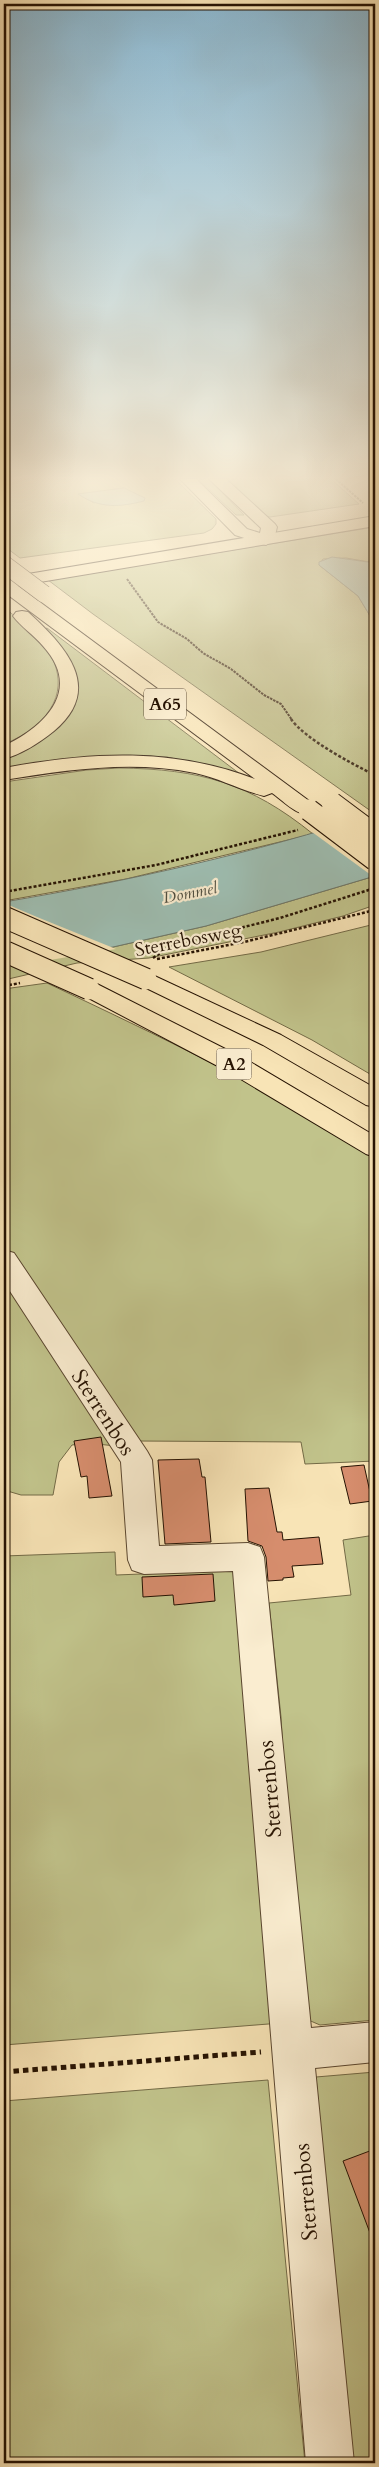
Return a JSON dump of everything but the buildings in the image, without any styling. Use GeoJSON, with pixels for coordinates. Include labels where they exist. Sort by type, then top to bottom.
{"type":"FeatureCollection","features":[{"type":"Feature","properties":{"kind":"main road","name":"A65"},"geometry":{"type":"LineString","coordinates":[[9,594],[306,819]]}},
{"type":"Feature","properties":{"kind":"main road"},"geometry":{"type":"LineString","coordinates":[[4,753],[30,741],[56,719],[69,698],[71,686],[68,673],[51,643],[9,594]]}},
{"type":"Feature","properties":{"kind":"main road","name":"A65"},"geometry":{"type":"LineString","coordinates":[[44,594],[218,720]]}},
{"type":"Feature","properties":{"kind":"main road"},"geometry":{"type":"LineString","coordinates":[[258,749],[375,835]]}},
{"type":"Feature","properties":{"kind":"main road","name":"A65"},"geometry":{"type":"LineString","coordinates":[[4,774],[85,761],[137,758],[162,760],[226,775],[375,860]]}},
{"type":"Feature","properties":{"kind":"main road","name":"A2"},"geometry":{"type":"LineString","coordinates":[[4,917],[148,970],[375,1099]]}},
{"type":"Feature","properties":{"kind":"main road","name":"A2"},"geometry":{"type":"LineString","coordinates":[[4,951],[89,989],[238,1066],[375,1148]]}},
{"type":"Feature","properties":{"kind":"street","name":"Sterrenbos"},"geometry":{"type":"LineString","coordinates":[[4,1260],[136,1460],[144,1560],[248,1557],[291,2050],[330,2463]]}},
{"type":"Feature","properties":{"kind":"street"},"geometry":{"type":"LineString","coordinates":[[291,2050],[375,2042]]}},
{"type":"Feature","properties":{"kind":"path"},"geometry":{"type":"LineString","coordinates":[[138,594],[158,622],[187,639],[203,653],[231,669],[264,694],[281,704],[294,723],[313,738],[352,764],[375,775]]}},
{"type":"Feature","properties":{"kind":"path"},"geometry":{"type":"LineString","coordinates":[[4,892],[156,865],[306,819]]}},
{"type":"Feature","properties":{"kind":"path"},"geometry":{"type":"LineString","coordinates":[[148,970],[172,945],[280,918],[375,888]]}},
{"type":"Feature","properties":{"kind":"path","name":"Sterrebosweg"},"geometry":{"type":"LineString","coordinates":[[148,970],[244,942],[375,910]]}},
{"type":"Feature","properties":{"kind":"path"},"geometry":{"type":"LineString","coordinates":[[4,986],[26,982]]}},
{"type":"Feature","properties":{"kind":"path"},"geometry":{"type":"LineString","coordinates":[[4,2072],[291,2050]]}},
{"type":"Feature","properties":{"kind":"green space"},"geometry":{"type":"Polygon","coordinates":[[[67,594],[356,594],[375,624],[375,814],[67,594]]]}},
{"type":"Feature","properties":{"kind":"green space"},"geometry":{"type":"Polygon","coordinates":[[[4,607],[38,638],[47,650],[54,662],[58,686],[51,709],[42,720],[28,732],[4,745],[4,607]]]}},
{"type":"Feature","properties":{"kind":"green space"},"geometry":{"type":"Polygon","coordinates":[[[47,628],[240,774],[167,757],[139,756],[86,757],[4,769],[4,758],[22,750],[78,685],[70,661],[44,629],[47,628]]]}},
{"type":"Feature","properties":{"kind":"green space"},"geometry":{"type":"Polygon","coordinates":[[[119,768],[175,772],[223,782],[268,802],[313,834],[126,879],[4,901],[4,782],[87,770],[119,768]]]}},
{"type":"Feature","properties":{"kind":"green space"},"geometry":{"type":"Polygon","coordinates":[[[375,876],[375,905],[343,916],[279,932],[149,958],[77,963],[4,980],[4,965],[113,947],[206,926],[375,876]]]}},
{"type":"Feature","properties":{"kind":"green space"},"geometry":{"type":"Polygon","coordinates":[[[375,924],[375,1077],[312,1040],[169,967],[261,952],[375,924]]]}},
{"type":"Feature","properties":{"kind":"green space"},"geometry":{"type":"Polygon","coordinates":[[[47,983],[214,1064],[296,1108],[375,1156],[375,1461],[305,1464],[301,1442],[137,1441],[4,1245],[4,989],[47,983]]]}},
{"type":"Feature","properties":{"kind":"green space"},"geometry":{"type":"Polygon","coordinates":[[[4,1275],[82,1390],[116,1446],[87,1443],[72,1445],[59,1462],[53,1495],[21,1495],[4,1490],[4,1275]]]}},
{"type":"Feature","properties":{"kind":"green space"},"geometry":{"type":"Polygon","coordinates":[[[375,1535],[375,2020],[320,2025],[299,2016],[281,1717],[269,1603],[351,1595],[343,1540],[375,1535]]]}},
{"type":"Feature","properties":{"kind":"green space"},"geometry":{"type":"Polygon","coordinates":[[[115,1552],[116,1575],[241,1570],[281,2023],[4,2045],[4,1556],[115,1552]]]}},
{"type":"Feature","properties":{"kind":"green space"},"geometry":{"type":"Polygon","coordinates":[[[375,2072],[375,2463],[351,2463],[316,2077],[375,2072]]]}},
{"type":"Feature","properties":{"kind":"green space"},"geometry":{"type":"Polygon","coordinates":[[[268,2080],[305,2463],[4,2463],[4,2101],[268,2080]]]}},
{"type":"Feature","properties":{"kind":"water"},"geometry":{"type":"Polygon","coordinates":[[[356,594],[375,594],[375,624],[356,594]]]}},
{"type":"Feature","properties":{"kind":"water","name":"Dommel"},"geometry":{"type":"Polygon","coordinates":[[[375,814],[375,876],[206,926],[113,947],[4,965],[4,902],[98,885],[191,865],[284,841],[375,814]]]}},
{"type":"Feature","properties":{"kind":"pier"},"geometry":{"type":"Polygon","coordinates":[[[368,814],[375,819],[375,878],[312,832],[368,814]]]}},
{"type":"Feature","properties":{"kind":"pier"},"geometry":{"type":"Polygon","coordinates":[[[4,903],[116,949],[8,967],[4,965],[4,903]]]}}]}
